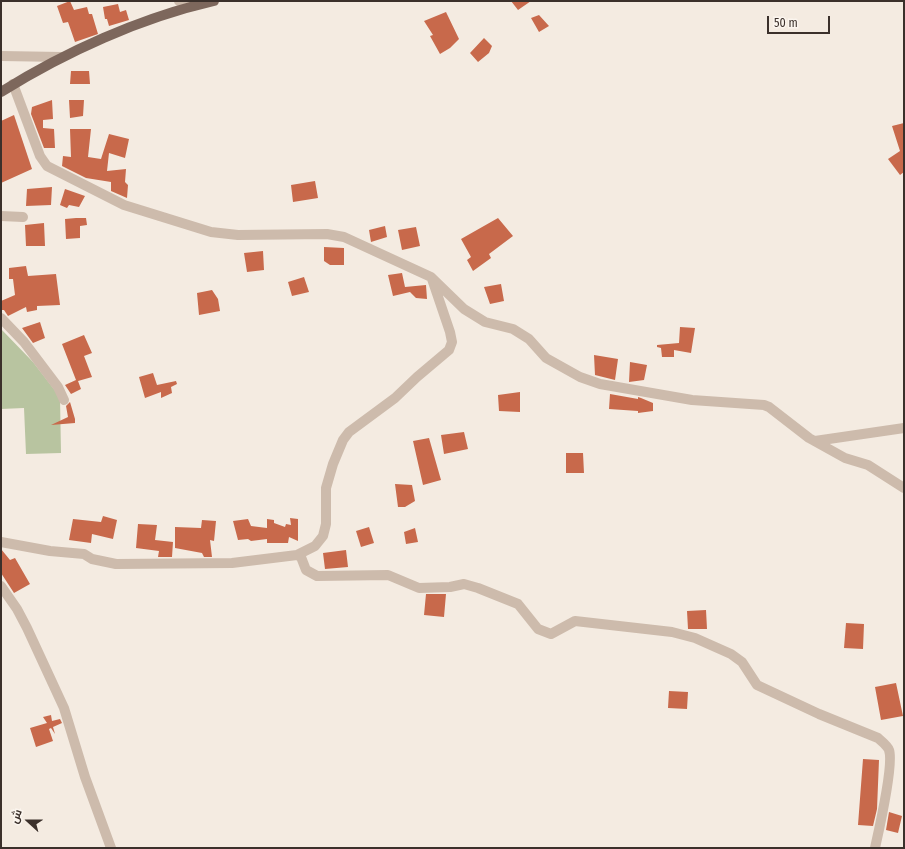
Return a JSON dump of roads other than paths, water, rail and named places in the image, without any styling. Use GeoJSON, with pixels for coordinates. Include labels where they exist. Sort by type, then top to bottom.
{"type":"FeatureCollection","features":[{"type":"Feature","properties":{"kind":"main road"},"geometry":{"type":"LineString","coordinates":[[1,92],[62,57],[120,32],[193,6],[214,1]]}},
{"type":"Feature","properties":{"kind":"street"},"geometry":{"type":"LineString","coordinates":[[179,1],[193,6]]}},
{"type":"Feature","properties":{"kind":"street"},"geometry":{"type":"LineString","coordinates":[[1,56],[62,57]]}},
{"type":"Feature","properties":{"kind":"street"},"geometry":{"type":"LineString","coordinates":[[13,84],[40,156],[47,166],[124,205],[211,232],[238,235],[327,234],[344,237],[431,277],[464,309],[486,322],[513,329],[529,339],[546,358],[580,377],[600,384],[692,400],[764,405],[769,407],[809,438],[845,458],[868,465],[904,488]]}},
{"type":"Feature","properties":{"kind":"street"},"geometry":{"type":"LineString","coordinates":[[1,216],[23,217]]}},
{"type":"Feature","properties":{"kind":"street"},"geometry":{"type":"LineString","coordinates":[[1,542],[50,551],[84,554],[92,559],[116,564],[232,563],[297,554],[315,546],[323,536],[326,524],[326,488],[333,464],[343,440],[349,432],[395,398],[416,377],[449,350],[452,342],[450,332],[431,277]]}},
{"type":"Feature","properties":{"kind":"street"},"geometry":{"type":"LineString","coordinates":[[1,318],[24,342],[58,387],[64,400]]}},
{"type":"Feature","properties":{"kind":"street"},"geometry":{"type":"LineString","coordinates":[[815,441],[904,428]]}},
{"type":"Feature","properties":{"kind":"street"},"geometry":{"type":"LineString","coordinates":[[297,554],[301,557],[306,570],[317,576],[388,575],[419,588],[450,587],[464,584],[478,588],[518,604],[538,629],[551,634],[575,621],[582,621],[681,634],[696,638],[731,654],[742,662],[757,685],[819,714],[878,738],[888,749],[889,768],[875,848]]}},
{"type":"Feature","properties":{"kind":"street"},"geometry":{"type":"LineString","coordinates":[[1,586],[17,608],[64,708],[85,777],[111,848]]}}]}
